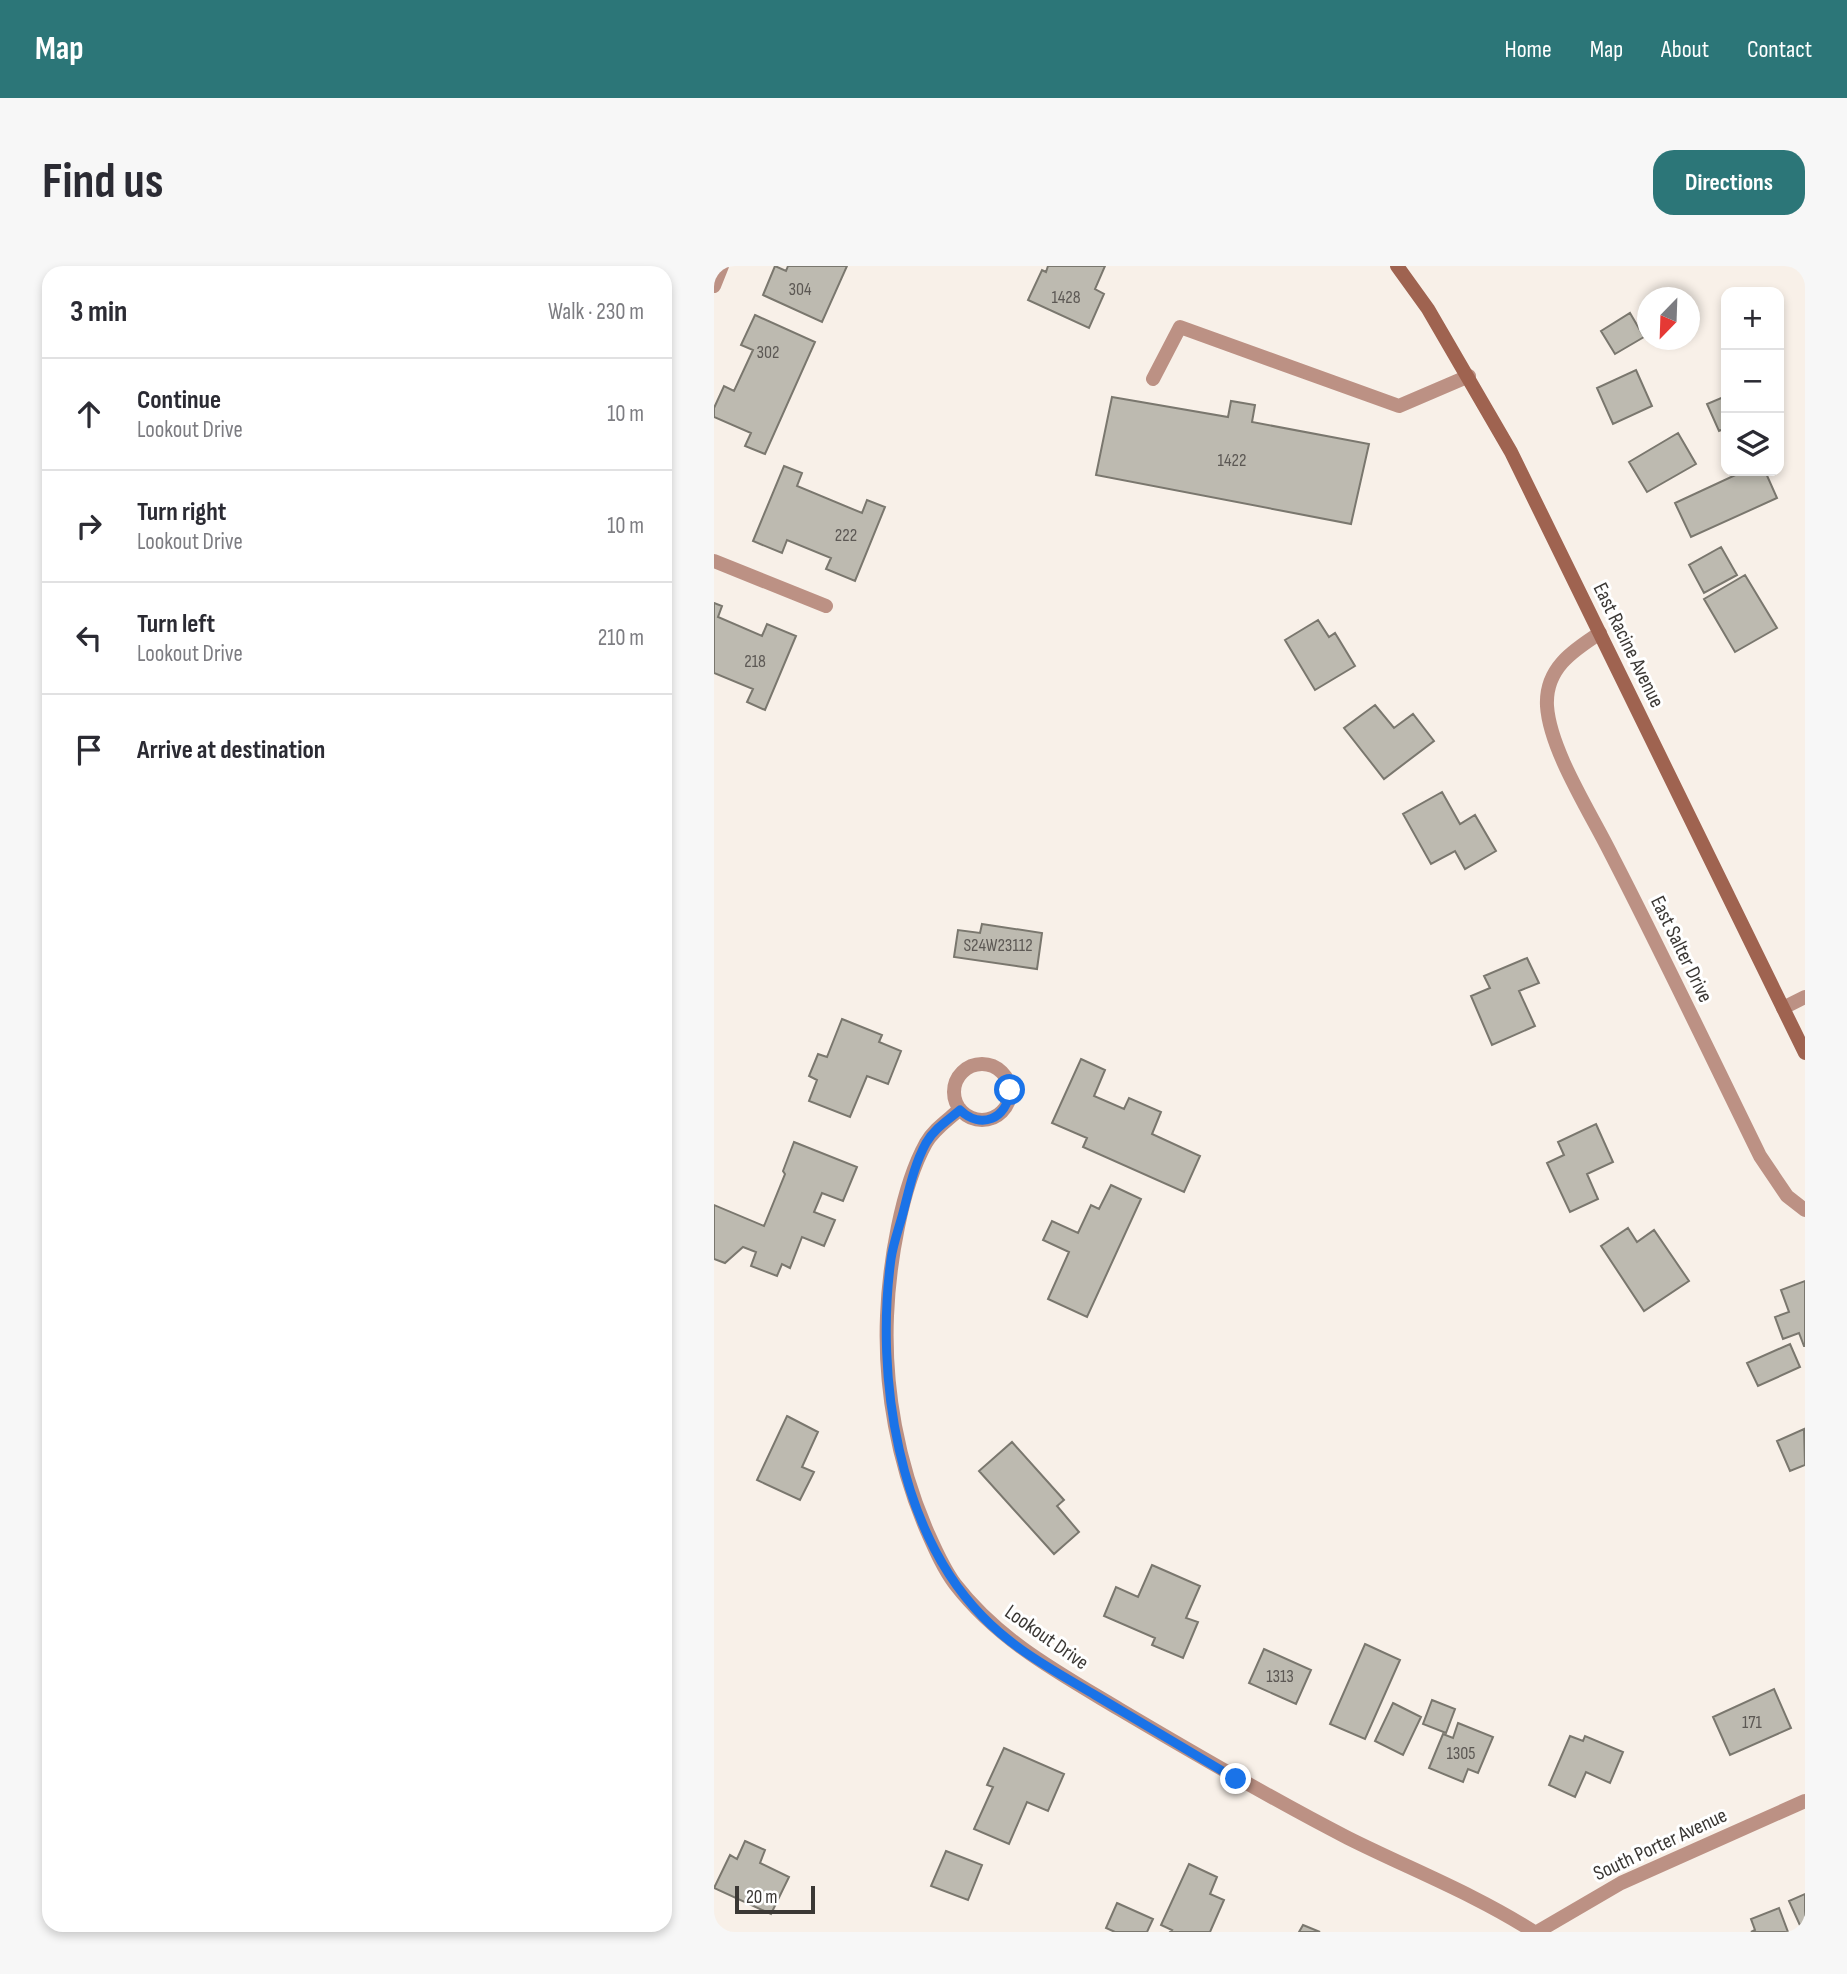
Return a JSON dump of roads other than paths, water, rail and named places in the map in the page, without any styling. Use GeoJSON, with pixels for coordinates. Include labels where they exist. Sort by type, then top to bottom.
{"type":"FeatureCollection","features":[{"type":"Feature","properties":{"kind":"main road","name":"East Racine Avenue"},"geometry":{"type":"LineString","coordinates":[[1397,266],[1428,309],[1511,452],[1805,1054]]}},
{"type":"Feature","properties":{"kind":"street"},"geometry":{"type":"LineString","coordinates":[[714,286],[722,266]]}},
{"type":"Feature","properties":{"kind":"street"},"geometry":{"type":"LineString","coordinates":[[1153,379],[1180,327],[1399,406],[1469,376]]}},
{"type":"Feature","properties":{"kind":"street"},"geometry":{"type":"LineString","coordinates":[[714,561],[826,606]]}},
{"type":"Feature","properties":{"kind":"street","name":"East Salter Drive"},"geometry":{"type":"LineString","coordinates":[[1600,633],[1577,648],[1554,671],[1547,705],[1550,724],[1567,770],[1612,854],[1760,1156],[1787,1196],[1805,1210]]}},
{"type":"Feature","properties":{"kind":"street"},"geometry":{"type":"LineString","coordinates":[[1783,1007],[1805,997]]}},
{"type":"Feature","properties":{"kind":"street"},"geometry":{"type":"LineString","coordinates":[[977,1064],[996,1067],[1003,1073],[1010,1090],[1006,1107],[1000,1114],[983,1120],[966,1116],[960,1110],[953,1091],[960,1073],[977,1064]]}},
{"type":"Feature","properties":{"kind":"street","name":"Lookout Drive"},"geometry":{"type":"LineString","coordinates":[[960,1110],[935,1131],[927,1143],[909,1188],[891,1257],[886,1342],[892,1402],[911,1494],[938,1556],[954,1582],[983,1617],[1037,1660],[1236,1779],[1348,1838],[1467,1894],[1535,1932]]}},
{"type":"Feature","properties":{"kind":"street","name":"South Porter Avenue"},"geometry":{"type":"LineString","coordinates":[[1535,1932],[1621,1882],[1805,1801]]}}]}
